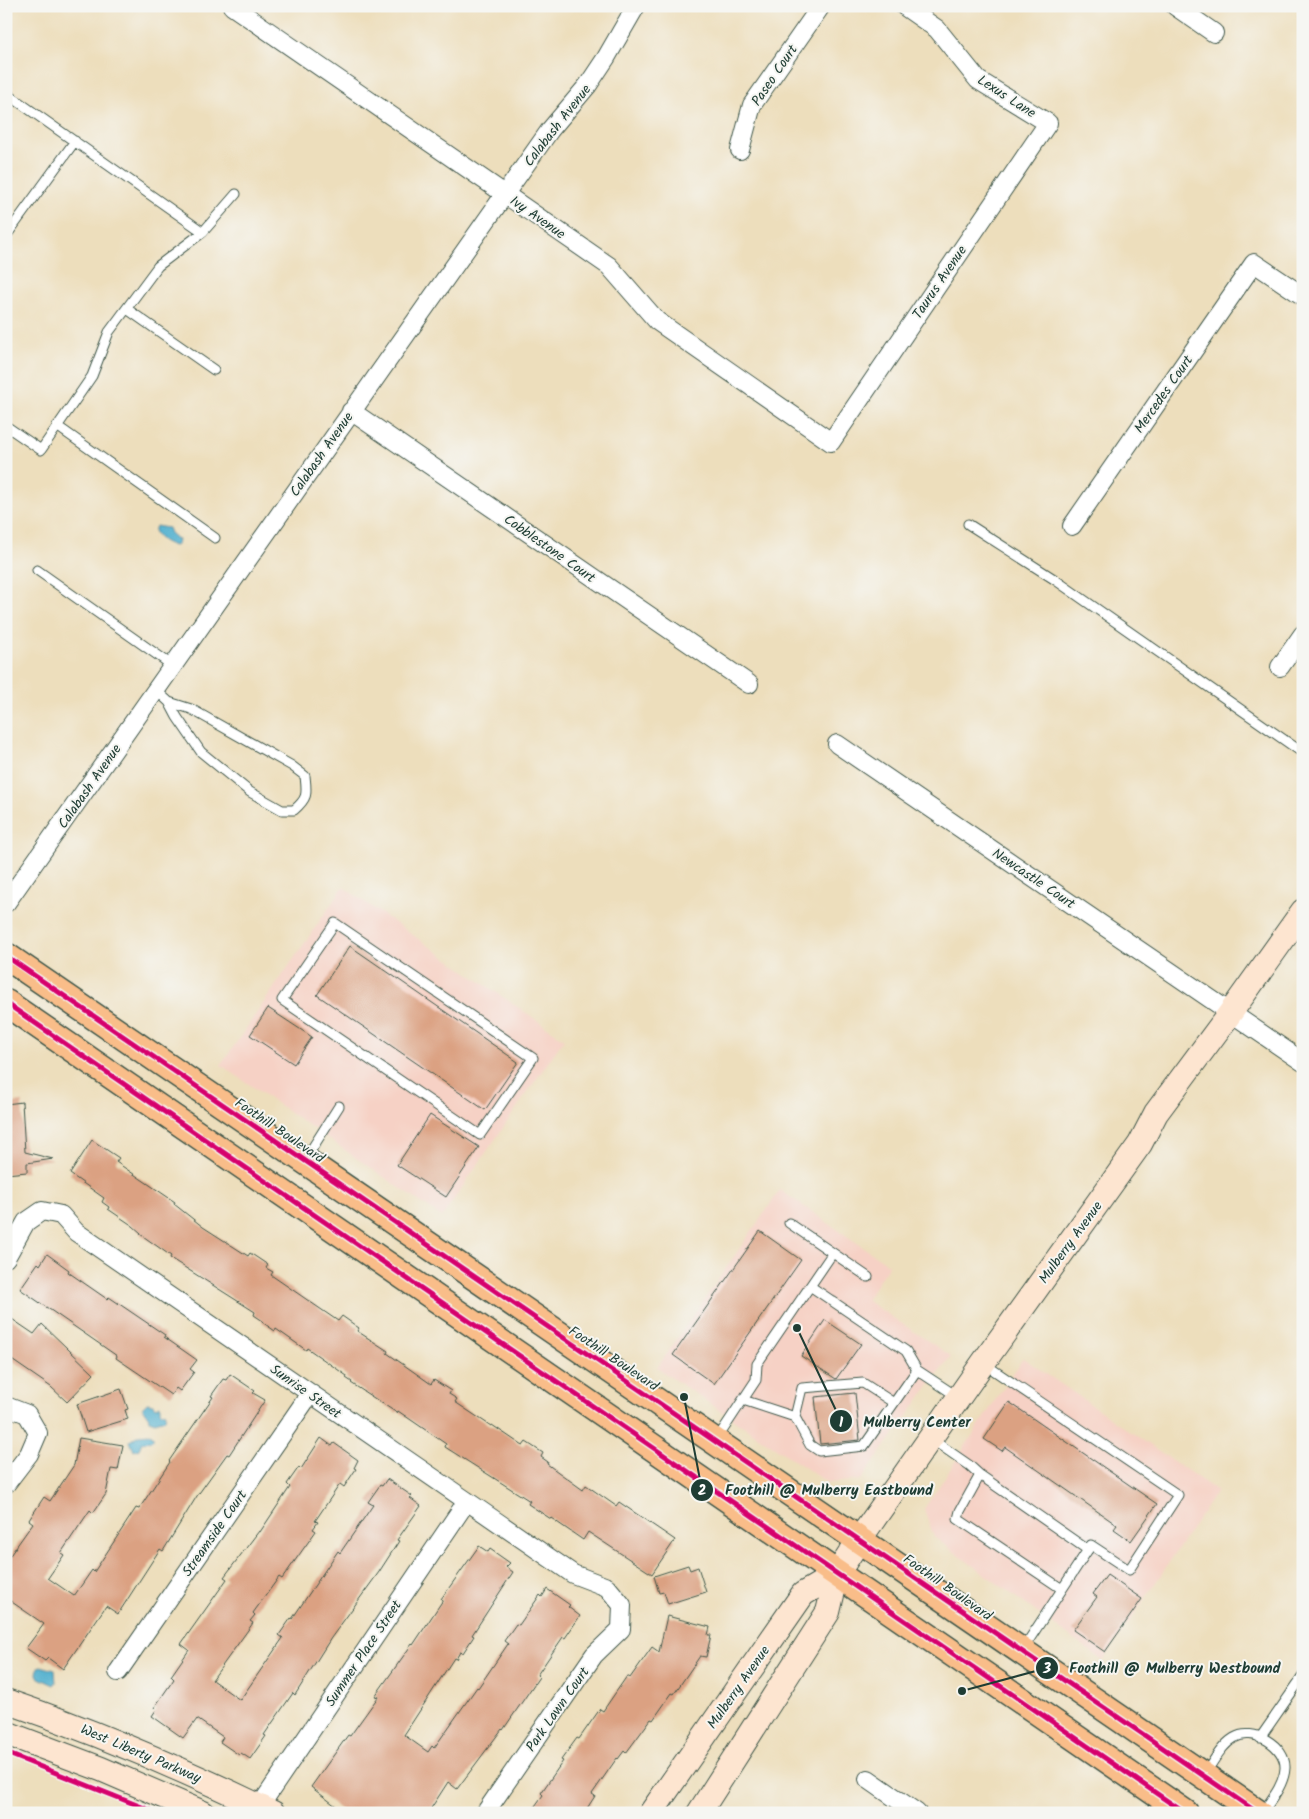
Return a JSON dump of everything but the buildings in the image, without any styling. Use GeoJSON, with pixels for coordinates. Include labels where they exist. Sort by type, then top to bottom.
{"type":"FeatureCollection","features":[{"type":"Feature","properties":{"kind":"main road","name":"Foothill Boulevard"},"geometry":{"type":"LineString","coordinates":[[6,956],[1260,1813]]}},
{"type":"Feature","properties":{"kind":"main road"},"geometry":{"type":"LineString","coordinates":[[6,1003],[1185,1813]]}},
{"type":"Feature","properties":{"kind":"street","name":"Ivy Avenue"},"geometry":{"type":"LineString","coordinates":[[232,6],[609,266],[657,321],[831,442]]}},
{"type":"Feature","properties":{"kind":"street","name":"Calabash Avenue"},"geometry":{"type":"LineString","coordinates":[[6,903],[550,130],[588,85],[636,6]]}},
{"type":"Feature","properties":{"kind":"street","name":"Paseo Court"},"geometry":{"type":"LineString","coordinates":[[740,150],[752,105],[821,6]]}},
{"type":"Feature","properties":{"kind":"street","name":"Lexus Lane"},"geometry":{"type":"LineString","coordinates":[[904,6],[937,29],[978,80],[1048,123]]}},
{"type":"Feature","properties":{"kind":"street"},"geometry":{"type":"LineString","coordinates":[[1175,6],[1214,33]]}},
{"type":"Feature","properties":{"kind":"street","name":"Taurus Avenue"},"geometry":{"type":"LineString","coordinates":[[831,442],[1048,123]]}},
{"type":"Feature","properties":{"kind":"street","name":"Mercedes Court"},"geometry":{"type":"LineString","coordinates":[[1072,526],[1254,262],[1303,296]]}},
{"type":"Feature","properties":{"kind":"street","name":"Cobblestone Court"},"geometry":{"type":"LineString","coordinates":[[351,411],[749,684]]}},
{"type":"Feature","properties":{"kind":"street"},"geometry":{"type":"LineString","coordinates":[[1280,667],[1303,634]]}},
{"type":"Feature","properties":{"kind":"street","name":"Newcastle Court"},"geometry":{"type":"LineString","coordinates":[[838,744],[1303,1062]]}},
{"type":"Feature","properties":{"kind":"street","name":"Mulberry Avenue"},"geometry":{"type":"LineString","coordinates":[[700,1813],[826,1615],[837,1574],[859,1540],[1140,1144],[1156,1113],[1231,1012],[1303,910]]}},
{"type":"Feature","properties":{"kind":"street","name":"Sunrise Street"},"geometry":{"type":"LineString","coordinates":[[6,1258],[26,1222],[42,1210],[61,1215],[76,1232],[573,1574],[607,1587],[622,1605]]}},
{"type":"Feature","properties":{"kind":"street","name":"Streamside Court"},"geometry":{"type":"LineString","coordinates":[[118,1672],[310,1394]]}},
{"type":"Feature","properties":{"kind":"street"},"geometry":{"type":"LineString","coordinates":[[6,1406],[27,1414],[38,1433],[28,1454],[6,1484]]}},
{"type":"Feature","properties":{"kind":"street","name":"Summer Place Street"},"geometry":{"type":"LineString","coordinates":[[266,1810],[467,1501]]}},
{"type":"Feature","properties":{"kind":"street","name":"Mulberry Avenue"},"geometry":{"type":"LineString","coordinates":[[651,1813],[802,1594],[837,1574]]}},
{"type":"Feature","properties":{"kind":"street","name":"Park Lawn Court"},"geometry":{"type":"LineString","coordinates":[[485,1813],[594,1655],[621,1629],[622,1605]]}},
{"type":"Feature","properties":{"kind":"street","name":"West Liberty Parkway"},"geometry":{"type":"LineString","coordinates":[[6,1701],[136,1749],[266,1810]]}},
{"type":"Feature","properties":{"kind":"street"},"geometry":{"type":"LineString","coordinates":[[6,1733],[91,1765],[203,1813]]}},
{"type":"Feature","properties":{"kind":"street"},"geometry":{"type":"LineString","coordinates":[[868,1779],[917,1813]]}},
{"type":"Feature","properties":{"kind":"lane"},"geometry":{"type":"LineString","coordinates":[[6,93],[202,232]]}},
{"type":"Feature","properties":{"kind":"lane"},"geometry":{"type":"LineString","coordinates":[[6,236],[75,141]]}},
{"type":"Feature","properties":{"kind":"lane"},"geometry":{"type":"LineString","coordinates":[[6,426],[41,450],[92,376],[109,332],[158,266],[202,232],[236,194]]}},
{"type":"Feature","properties":{"kind":"lane"},"geometry":{"type":"LineString","coordinates":[[127,309],[214,370]]}},
{"type":"Feature","properties":{"kind":"lane"},"geometry":{"type":"LineString","coordinates":[[57,426],[215,538]]}},
{"type":"Feature","properties":{"kind":"lane"},"geometry":{"type":"LineString","coordinates":[[968,524],[1054,579],[1303,753]]}},
{"type":"Feature","properties":{"kind":"lane"},"geometry":{"type":"LineString","coordinates":[[37,570],[173,666]]}},
{"type":"Feature","properties":{"kind":"lane"},"geometry":{"type":"LineString","coordinates":[[156,690],[169,702],[201,752],[250,792],[282,810],[294,810],[304,802],[307,791],[304,776],[292,766],[191,709],[169,702]]}},
{"type":"Feature","properties":{"kind":"lane"},"geometry":{"type":"LineString","coordinates":[[335,923],[532,1058],[480,1134],[415,1090],[282,1000],[335,923]]}},
{"type":"Feature","properties":{"kind":"lane"},"geometry":{"type":"LineString","coordinates":[[304,1160],[339,1106]]}},
{"type":"Feature","properties":{"kind":"lane"},"geometry":{"type":"LineString","coordinates":[[789,1223],[868,1278]]}},
{"type":"Feature","properties":{"kind":"lane"},"geometry":{"type":"LineString","coordinates":[[715,1441],[756,1380],[757,1364],[832,1254]]}},
{"type":"Feature","properties":{"kind":"lane"},"geometry":{"type":"LineString","coordinates":[[810,1286],[906,1351],[917,1370],[959,1398]]}},
{"type":"Feature","properties":{"kind":"lane"},"geometry":{"type":"LineString","coordinates":[[983,1363],[1178,1495],[1129,1570],[1091,1545],[1022,1651]]}},
{"type":"Feature","properties":{"kind":"lane"},"geometry":{"type":"LineString","coordinates":[[743,1400],[795,1418],[810,1445],[819,1451],[864,1446],[917,1370]]}},
{"type":"Feature","properties":{"kind":"lane"},"geometry":{"type":"LineString","coordinates":[[795,1418],[802,1388],[863,1383],[894,1403]]}},
{"type":"Feature","properties":{"kind":"lane"},"geometry":{"type":"LineString","coordinates":[[930,1438],[1088,1550]]}},
{"type":"Feature","properties":{"kind":"lane"},"geometry":{"type":"LineString","coordinates":[[980,1475],[960,1511],[958,1519],[1062,1589]]}},
{"type":"Feature","properties":{"kind":"lane"},"geometry":{"type":"LineString","coordinates":[[1260,1738],[1303,1676]]}},
{"type":"Feature","properties":{"kind":"lane"},"geometry":{"type":"LineString","coordinates":[[1204,1775],[1226,1744],[1235,1737],[1246,1734],[1270,1742],[1283,1757],[1285,1766],[1282,1780],[1260,1813]]}},
{"type":"Feature","properties":{"kind":"shaded area"},"geometry":{"type":"Polygon","coordinates":[[[343,887],[564,1039],[442,1217],[221,1065],[343,887]]]}},
{"type":"Feature","properties":{"kind":"shaded area"},"geometry":{"type":"Polygon","coordinates":[[[780,1190],[889,1265],[866,1300],[951,1356],[861,1480],[828,1483],[657,1368],[780,1190]]]}},
{"type":"Feature","properties":{"kind":"shaded area"},"geometry":{"type":"Polygon","coordinates":[[[1023,1358],[1217,1491],[1103,1661],[934,1537],[924,1509],[1023,1358]]]}},
{"type":"Feature","properties":{"kind":"water"},"geometry":{"type":"Polygon","coordinates":[[[156,526],[168,528],[170,533],[178,540],[177,545],[171,545],[160,539],[154,531],[156,526]]]}},
{"type":"Feature","properties":{"kind":"water"},"geometry":{"type":"Polygon","coordinates":[[[147,1403],[153,1404],[155,1407],[160,1405],[160,1411],[166,1413],[165,1419],[155,1422],[149,1420],[148,1414],[142,1408],[147,1403]]]}},
{"type":"Feature","properties":{"kind":"water"},"geometry":{"type":"Polygon","coordinates":[[[150,1434],[153,1436],[153,1439],[142,1442],[139,1449],[134,1451],[130,1441],[138,1435],[150,1434]]]}},
{"type":"Feature","properties":{"kind":"water"},"geometry":{"type":"Polygon","coordinates":[[[41,1666],[55,1670],[56,1683],[54,1685],[39,1678],[37,1674],[38,1667],[41,1666]]]}},
{"type":"Feature","properties":{"kind":"cycle path"},"geometry":{"type":"LineString","coordinates":[[6,956],[1258,1813]]}},
{"type":"Feature","properties":{"kind":"cycle path"},"geometry":{"type":"LineString","coordinates":[[6,1003],[1185,1813]]}},
{"type":"Feature","properties":{"kind":"cycle path"},"geometry":{"type":"LineString","coordinates":[[6,1753],[157,1813]]}},
{"type":"Feature","properties":{"kind":"place","name":"Mulberry Center"},"geometry":{"type":"Point","coordinates":[797,1328]}},
{"type":"Feature","properties":{"kind":"place","name":"Foothill @ Mulberry Eastbound"},"geometry":{"type":"Point","coordinates":[684,1397]}},
{"type":"Feature","properties":{"kind":"place","name":"Foothill @ Mulberry Westbound"},"geometry":{"type":"Point","coordinates":[962,1691]}}]}
